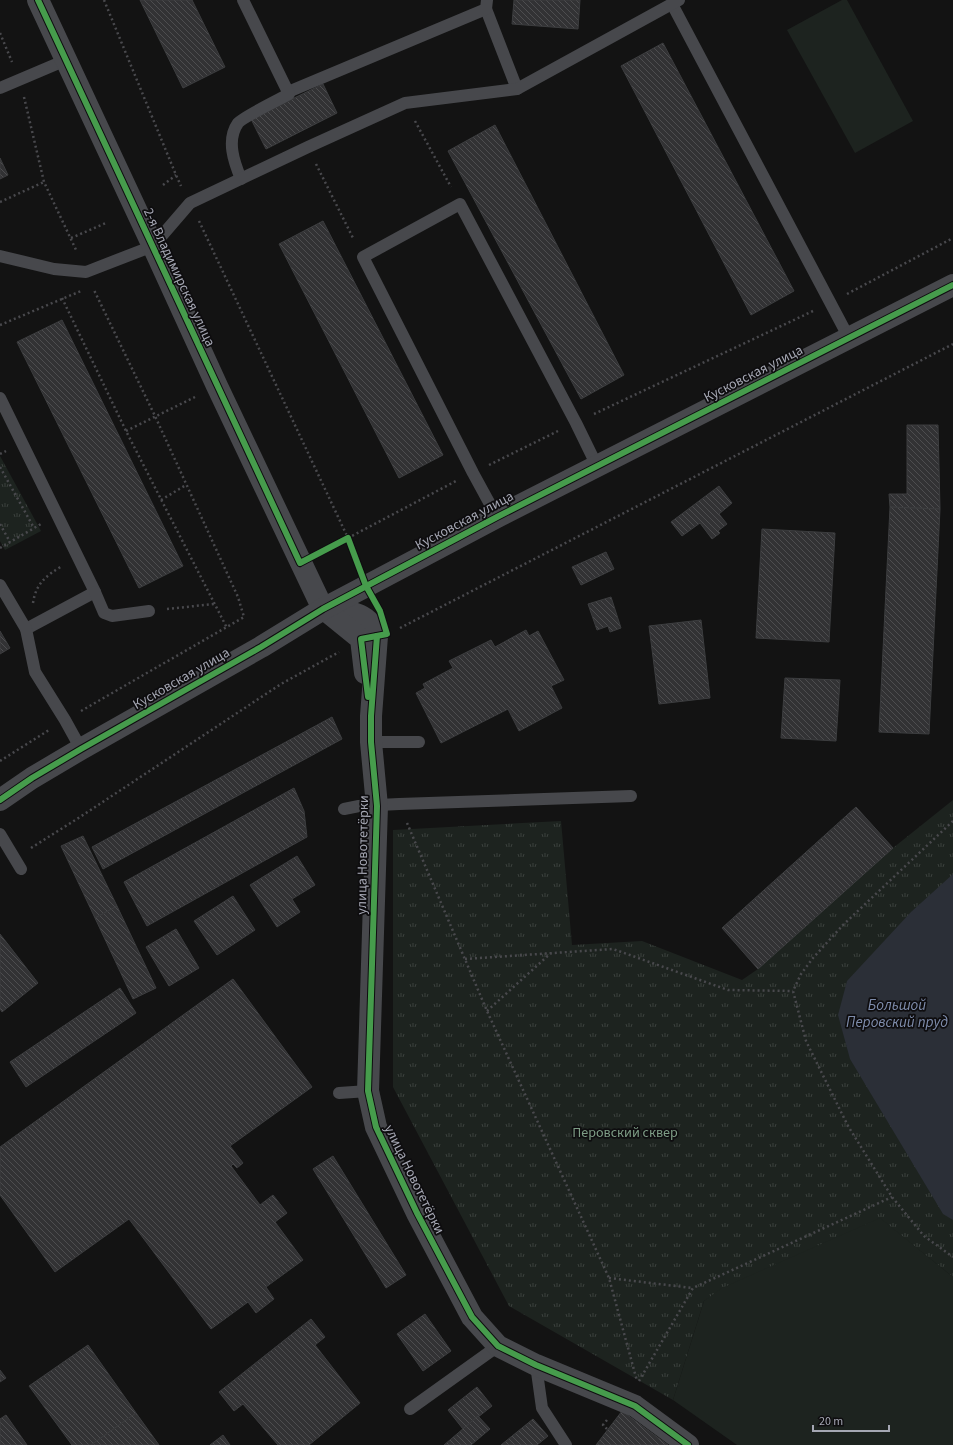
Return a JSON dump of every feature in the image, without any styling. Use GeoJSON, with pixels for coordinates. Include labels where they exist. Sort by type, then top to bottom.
{"type":"FeatureCollection","features":[{"type":"Feature","properties":{"kind":"street","name":"2-я Владимирская улица"},"geometry":{"type":"LineString","coordinates":[[38,0],[217,386],[323,609]]}},
{"type":"Feature","properties":{"kind":"street","name":"Кусковская улица"},"geometry":{"type":"LineString","coordinates":[[0,800],[32,778],[81,749],[323,609],[497,517],[953,285]]}},
{"type":"Feature","properties":{"kind":"street","name":"улица Новотетёрки"},"geometry":{"type":"LineString","coordinates":[[323,609],[348,612],[366,618],[374,627],[377,636],[371,716],[371,742],[377,806],[368,1091],[376,1127],[416,1213],[472,1317],[498,1346],[536,1365],[636,1406],[688,1445]]}},
{"type":"Feature","properties":{"kind":"lane"},"geometry":{"type":"LineString","coordinates":[[243,0],[288,92]]}},
{"type":"Feature","properties":{"kind":"lane"},"geometry":{"type":"LineString","coordinates":[[0,256],[54,269],[86,272],[153,246],[190,203],[308,147],[405,104],[518,89],[676,2],[849,338]]}},
{"type":"Feature","properties":{"kind":"lane"},"geometry":{"type":"LineString","coordinates":[[241,179],[234,162],[232,152],[234,131],[239,122],[289,94],[288,92],[486,4],[518,89]]}},
{"type":"Feature","properties":{"kind":"lane"},"geometry":{"type":"LineString","coordinates":[[0,88],[66,60]]}},
{"type":"Feature","properties":{"kind":"lane"},"geometry":{"type":"LineString","coordinates":[[497,517],[363,257],[460,204],[576,423],[597,466]]}},
{"type":"Feature","properties":{"kind":"lane"},"geometry":{"type":"LineString","coordinates":[[0,398],[104,612],[112,616],[149,611]]}},
{"type":"Feature","properties":{"kind":"lane"},"geometry":{"type":"LineString","coordinates":[[0,585],[28,628],[35,672],[81,749]]}},
{"type":"Feature","properties":{"kind":"lane"},"geometry":{"type":"LineString","coordinates":[[28,628],[95,592]]}},
{"type":"Feature","properties":{"kind":"lane"},"geometry":{"type":"LineString","coordinates":[[371,742],[419,742]]}},
{"type":"Feature","properties":{"kind":"lane"},"geometry":{"type":"LineString","coordinates":[[344,809],[399,804],[631,796]]}},
{"type":"Feature","properties":{"kind":"lane"},"geometry":{"type":"LineString","coordinates":[[0,834],[21,869]]}},
{"type":"Feature","properties":{"kind":"lane"},"geometry":{"type":"LineString","coordinates":[[339,1093],[368,1091]]}},
{"type":"Feature","properties":{"kind":"lane"},"geometry":{"type":"LineString","coordinates":[[410,1409],[498,1346]]}},
{"type":"Feature","properties":{"kind":"lane"},"geometry":{"type":"LineString","coordinates":[[536,1365],[542,1408],[566,1445]]}},
{"type":"Feature","properties":{"kind":"path"},"geometry":{"type":"LineString","coordinates":[[104,0],[176,176],[348,538]]}},
{"type":"Feature","properties":{"kind":"path"},"geometry":{"type":"LineString","coordinates":[[0,33],[19,79],[44,182],[71,238],[92,287],[155,416],[238,596],[244,618],[65,720],[0,761]]}},
{"type":"Feature","properties":{"kind":"path"},"geometry":{"type":"LineString","coordinates":[[405,104],[460,204]]}},
{"type":"Feature","properties":{"kind":"path"},"geometry":{"type":"LineString","coordinates":[[308,147],[363,257]]}},
{"type":"Feature","properties":{"kind":"path"},"geometry":{"type":"LineString","coordinates":[[163,185],[176,176]]}},
{"type":"Feature","properties":{"kind":"path"},"geometry":{"type":"LineString","coordinates":[[0,202],[44,182]]}},
{"type":"Feature","properties":{"kind":"path"},"geometry":{"type":"LineString","coordinates":[[71,238],[106,223]]}},
{"type":"Feature","properties":{"kind":"path"},"geometry":{"type":"LineString","coordinates":[[317,554],[473,473],[831,303],[953,238]]}},
{"type":"Feature","properties":{"kind":"path"},"geometry":{"type":"LineString","coordinates":[[0,325],[62,298],[92,287]]}},
{"type":"Feature","properties":{"kind":"path"},"geometry":{"type":"LineString","coordinates":[[62,298],[126,431],[227,628]]}},
{"type":"Feature","properties":{"kind":"path"},"geometry":{"type":"LineString","coordinates":[[394,631],[953,344]]}},
{"type":"Feature","properties":{"kind":"path"},"geometry":{"type":"LineString","coordinates":[[126,431],[217,386]]}},
{"type":"Feature","properties":{"kind":"path"},"geometry":{"type":"LineString","coordinates":[[0,467],[34,528]]}},
{"type":"Feature","properties":{"kind":"path"},"geometry":{"type":"LineString","coordinates":[[161,500],[186,485]]}},
{"type":"Feature","properties":{"kind":"path"},"geometry":{"type":"LineString","coordinates":[[0,548],[57,515]]}},
{"type":"Feature","properties":{"kind":"path"},"geometry":{"type":"LineString","coordinates":[[0,524],[10,542]]}},
{"type":"Feature","properties":{"kind":"path"},"geometry":{"type":"LineString","coordinates":[[28,628],[34,598],[42,580],[50,573],[78,557]]}},
{"type":"Feature","properties":{"kind":"path"},"geometry":{"type":"LineString","coordinates":[[149,611],[214,604]]}},
{"type":"Feature","properties":{"kind":"path"},"geometry":{"type":"LineString","coordinates":[[15,858],[80,817],[280,684],[340,652]]}},
{"type":"Feature","properties":{"kind":"path"},"geometry":{"type":"LineString","coordinates":[[399,804],[487,1011],[609,1278],[637,1384],[693,1288]]}},
{"type":"Feature","properties":{"kind":"path"},"geometry":{"type":"LineString","coordinates":[[953,821],[838,931],[813,958],[801,974],[793,991],[806,1041],[848,1126],[892,1197],[924,1236],[953,1257]]}},
{"type":"Feature","properties":{"kind":"path"},"geometry":{"type":"LineString","coordinates":[[465,959],[613,948],[728,990],[793,991]]}},
{"type":"Feature","properties":{"kind":"path"},"geometry":{"type":"LineString","coordinates":[[487,1011],[551,953]]}},
{"type":"Feature","properties":{"kind":"path"},"geometry":{"type":"LineString","coordinates":[[609,1278],[693,1288],[892,1197]]}},
{"type":"Feature","properties":{"kind":"path"},"geometry":{"type":"LineString","coordinates":[[603,1425],[608,1430]]}},
{"type":"Feature","properties":{"kind":"green space"},"geometry":{"type":"Polygon","coordinates":[[[842,0],[847,0],[913,121],[855,153],[787,30],[842,0]]]}},
{"type":"Feature","properties":{"kind":"green space"},"geometry":{"type":"Polygon","coordinates":[[[0,456],[41,531],[5,550],[0,541],[0,456]]]}},
{"type":"Feature","properties":{"kind":"green space","name":"Перовский сквер"},"geometry":{"type":"Polygon","coordinates":[[[953,800],[953,1277],[880,1219],[704,1301],[673,1400],[509,1306],[393,1087],[393,830],[561,821],[572,945],[642,941],[742,980],[758,969],[893,848],[953,800]]]}},
{"type":"Feature","properties":{"kind":"green space"},"geometry":{"type":"Polygon","coordinates":[[[880,1218],[953,1277],[953,1445],[737,1445],[673,1400],[704,1301],[722,1288],[880,1218]]]}},
{"type":"Feature","properties":{"kind":"water","name":"Большой Перовский пруд"},"geometry":{"type":"Polygon","coordinates":[[[953,874],[953,1220],[943,1214],[850,1059],[838,1015],[847,981],[911,912],[953,874]]]}},
{"type":"Feature","properties":{"kind":"building"},"geometry":{"type":"Polygon","coordinates":[[[140,0],[192,0],[225,67],[183,88],[140,0]]]}},
{"type":"Feature","properties":{"kind":"building"},"geometry":{"type":"Polygon","coordinates":[[[514,0],[580,0],[578,29],[512,24],[514,0]]]}},
{"type":"Feature","properties":{"kind":"building"},"geometry":{"type":"Polygon","coordinates":[[[663,43],[794,291],[751,315],[621,66],[663,43]]]}},
{"type":"Feature","properties":{"kind":"building"},"geometry":{"type":"Polygon","coordinates":[[[323,84],[337,113],[266,149],[251,119],[323,84]]]}},
{"type":"Feature","properties":{"kind":"building"},"geometry":{"type":"Polygon","coordinates":[[[495,125],[624,375],[581,399],[448,151],[495,125]]]}},
{"type":"Feature","properties":{"kind":"building"},"geometry":{"type":"Polygon","coordinates":[[[0,158],[8,175],[0,179],[0,158]]]}},
{"type":"Feature","properties":{"kind":"building"},"geometry":{"type":"Polygon","coordinates":[[[323,221],[443,455],[399,478],[279,244],[323,221]]]}},
{"type":"Feature","properties":{"kind":"building"},"geometry":{"type":"Polygon","coordinates":[[[62,320],[183,566],[139,588],[17,342],[62,320]]]}},
{"type":"Feature","properties":{"kind":"building"},"geometry":{"type":"Polygon","coordinates":[[[907,425],[938,425],[940,509],[890,507],[889,494],[907,494],[907,425]]]}},
{"type":"Feature","properties":{"kind":"building"},"geometry":{"type":"Polygon","coordinates":[[[719,486],[732,503],[719,514],[727,524],[718,531],[720,533],[712,539],[700,523],[682,536],[671,522],[719,486]]]}},
{"type":"Feature","properties":{"kind":"building"},"geometry":{"type":"Polygon","coordinates":[[[890,507],[940,509],[929,734],[879,732],[890,507]]]}},
{"type":"Feature","properties":{"kind":"building"},"geometry":{"type":"Polygon","coordinates":[[[762,529],[835,533],[829,642],[756,638],[762,529]]]}},
{"type":"Feature","properties":{"kind":"building"},"geometry":{"type":"Polygon","coordinates":[[[606,552],[614,569],[581,585],[572,567],[606,552]]]}},
{"type":"Feature","properties":{"kind":"building"},"geometry":{"type":"Polygon","coordinates":[[[611,597],[621,628],[610,632],[608,626],[597,630],[588,604],[611,597]]]}},
{"type":"Feature","properties":{"kind":"building"},"geometry":{"type":"Polygon","coordinates":[[[701,620],[710,698],[659,704],[649,626],[701,620]]]}},
{"type":"Feature","properties":{"kind":"building"},"geometry":{"type":"Polygon","coordinates":[[[526,630],[529,636],[538,631],[564,680],[551,686],[562,708],[519,731],[508,709],[441,743],[416,693],[425,688],[423,684],[453,668],[449,661],[491,640],[495,647],[526,630]]]}},
{"type":"Feature","properties":{"kind":"building"},"geometry":{"type":"Polygon","coordinates":[[[0,631],[10,648],[0,654],[0,631]]]}},
{"type":"Feature","properties":{"kind":"building"},"geometry":{"type":"Polygon","coordinates":[[[785,678],[840,680],[836,741],[781,738],[785,678]]]}},
{"type":"Feature","properties":{"kind":"building"},"geometry":{"type":"Polygon","coordinates":[[[332,717],[342,739],[103,869],[92,847],[332,717]]]}},
{"type":"Feature","properties":{"kind":"building"},"geometry":{"type":"Polygon","coordinates":[[[294,788],[304,811],[307,837],[147,926],[124,882],[294,788]]]}},
{"type":"Feature","properties":{"kind":"building"},"geometry":{"type":"Polygon","coordinates":[[[856,807],[893,848],[758,969],[722,928],[856,807]]]}},
{"type":"Feature","properties":{"kind":"building"},"geometry":{"type":"Polygon","coordinates":[[[83,836],[117,906],[95,918],[61,846],[83,836]]]}},
{"type":"Feature","properties":{"kind":"building"},"geometry":{"type":"Polygon","coordinates":[[[297,856],[315,885],[292,899],[300,912],[277,927],[250,885],[297,856]]]}},
{"type":"Feature","properties":{"kind":"building"},"geometry":{"type":"Polygon","coordinates":[[[233,896],[255,930],[217,955],[194,921],[233,896]]]}},
{"type":"Feature","properties":{"kind":"building"},"geometry":{"type":"Polygon","coordinates":[[[117,906],[156,988],[133,999],[95,918],[117,906]]]}},
{"type":"Feature","properties":{"kind":"building"},"geometry":{"type":"Polygon","coordinates":[[[176,929],[199,968],[169,986],[146,947],[176,929]]]}},
{"type":"Feature","properties":{"kind":"building"},"geometry":{"type":"Polygon","coordinates":[[[0,934],[38,983],[2,1012],[0,1009],[0,934]]]}},
{"type":"Feature","properties":{"kind":"building"},"geometry":{"type":"Polygon","coordinates":[[[233,979],[312,1087],[230,1146],[243,1163],[237,1168],[233,1164],[231,1166],[260,1205],[273,1195],[287,1213],[275,1222],[303,1260],[266,1287],[274,1299],[256,1313],[248,1302],[211,1329],[129,1219],[55,1272],[0,1195],[0,1147],[233,979]]]}},
{"type":"Feature","properties":{"kind":"building"},"geometry":{"type":"Polygon","coordinates":[[[120,988],[136,1013],[26,1087],[10,1062],[120,988]]]}},
{"type":"Feature","properties":{"kind":"building"},"geometry":{"type":"Polygon","coordinates":[[[333,1156],[406,1275],[386,1288],[313,1169],[333,1156]]]}},
{"type":"Feature","properties":{"kind":"building"},"geometry":{"type":"Polygon","coordinates":[[[425,1314],[451,1351],[423,1371],[397,1334],[425,1314]]]}},
{"type":"Feature","properties":{"kind":"building"},"geometry":{"type":"Polygon","coordinates":[[[311,1319],[325,1337],[315,1345],[360,1403],[309,1445],[278,1445],[243,1404],[234,1411],[219,1392],[311,1319]]]}},
{"type":"Feature","properties":{"kind":"building"},"geometry":{"type":"Polygon","coordinates":[[[88,1345],[136,1413],[91,1445],[72,1445],[29,1386],[88,1345]]]}},
{"type":"Feature","properties":{"kind":"building"},"geometry":{"type":"Polygon","coordinates":[[[0,1370],[6,1378],[0,1382],[0,1370]]]}},
{"type":"Feature","properties":{"kind":"building"},"geometry":{"type":"Polygon","coordinates":[[[477,1387],[492,1406],[463,1429],[448,1410],[477,1387]]]}},
{"type":"Feature","properties":{"kind":"building"},"geometry":{"type":"Polygon","coordinates":[[[622,1411],[668,1445],[596,1445],[622,1411]]]}},
{"type":"Feature","properties":{"kind":"building"},"geometry":{"type":"Polygon","coordinates":[[[136,1413],[159,1445],[91,1445],[136,1413]]]}},
{"type":"Feature","properties":{"kind":"building"},"geometry":{"type":"Polygon","coordinates":[[[6,1415],[27,1445],[0,1445],[0,1419],[6,1415]]]}},
{"type":"Feature","properties":{"kind":"building"},"geometry":{"type":"Polygon","coordinates":[[[478,1416],[490,1429],[471,1445],[444,1445],[478,1416]]]}},
{"type":"Feature","properties":{"kind":"building"},"geometry":{"type":"Polygon","coordinates":[[[533,1419],[548,1436],[537,1445],[501,1445],[533,1419]]]}},
{"type":"Feature","properties":{"kind":"building"},"geometry":{"type":"Polygon","coordinates":[[[223,1435],[230,1445],[210,1445],[223,1435]]]}},
{"type":"Feature","properties":{"kind":"cycle path"},"geometry":{"type":"LineString","coordinates":[[38,0],[300,563],[348,538],[366,586],[380,611],[387,634],[361,639],[368,697]]}},
{"type":"Feature","properties":{"kind":"cycle path"},"geometry":{"type":"LineString","coordinates":[[0,800],[32,778],[81,749],[261,647],[323,609],[497,517],[953,285]]}},
{"type":"Feature","properties":{"kind":"cycle path"},"geometry":{"type":"LineString","coordinates":[[377,636],[371,716],[371,742],[377,806],[368,1091],[376,1127],[417,1213],[472,1317],[498,1346],[536,1365],[635,1406],[688,1445]]}}]}
